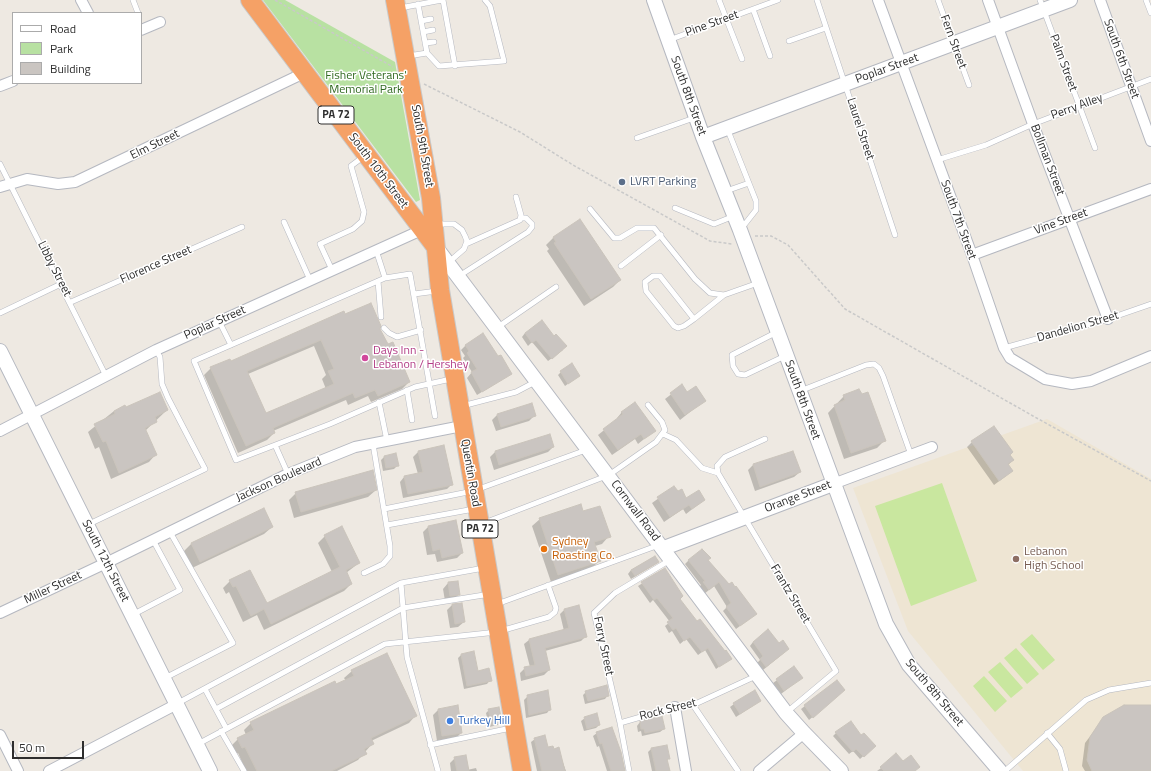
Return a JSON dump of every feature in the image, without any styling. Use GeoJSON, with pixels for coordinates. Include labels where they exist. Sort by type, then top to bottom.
{"type":"FeatureCollection","features":[{"type":"Feature","properties":{"kind":"highway","name":"South 10th Street"},"geometry":{"type":"LineString","coordinates":[[250,0],[366,155],[428,227],[435,246]]}},
{"type":"Feature","properties":{"kind":"highway","name":"South 9th Street"},"geometry":{"type":"LineString","coordinates":[[396,4],[431,198],[428,227]]}},
{"type":"Feature","properties":{"kind":"highway","name":"Quentin Road"},"geometry":{"type":"LineString","coordinates":[[435,246],[443,265],[440,290],[486,568],[522,771]]}},
{"type":"Feature","properties":{"kind":"street"},"geometry":{"type":"LineString","coordinates":[[81,0],[87,12]]}},
{"type":"Feature","properties":{"kind":"street","name":"South 8th Street"},"geometry":{"type":"LineString","coordinates":[[654,0],[703,137],[760,283],[878,607],[900,652],[932,693],[1000,771]]}},
{"type":"Feature","properties":{"kind":"street","name":"South 7th Street"},"geometry":{"type":"LineString","coordinates":[[878,0],[972,255],[1004,348],[1010,358],[1045,379],[1072,384],[1091,381],[1151,356]]}},
{"type":"Feature","properties":{"kind":"street","name":"Bollman Street"},"geometry":{"type":"LineString","coordinates":[[988,0],[1033,124],[1108,319]]}},
{"type":"Feature","properties":{"kind":"street","name":"Poplar Street"},"geometry":{"type":"LineString","coordinates":[[703,137],[998,27],[1042,5],[1070,0]]}},
{"type":"Feature","properties":{"kind":"street","name":"South 6th Street"},"geometry":{"type":"LineString","coordinates":[[1100,0],[1151,141]]}},
{"type":"Feature","properties":{"kind":"street"},"geometry":{"type":"LineString","coordinates":[[143,28],[160,22]]}},
{"type":"Feature","properties":{"kind":"street","name":"Elm Street"},"geometry":{"type":"LineString","coordinates":[[0,187],[27,179],[58,184],[75,182],[304,73]]}},
{"type":"Feature","properties":{"kind":"street"},"geometry":{"type":"LineString","coordinates":[[0,86],[12,81]]}},
{"type":"Feature","properties":{"kind":"street","name":"Vine Street"},"geometry":{"type":"LineString","coordinates":[[972,255],[1151,189]]}},
{"type":"Feature","properties":{"kind":"street","name":"Poplar Street"},"geometry":{"type":"LineString","coordinates":[[0,431],[156,350],[428,227]]}},
{"type":"Feature","properties":{"kind":"street","name":"Cornwall Road"},"geometry":{"type":"LineString","coordinates":[[443,265],[459,276],[786,713],[804,734],[841,771]]}},
{"type":"Feature","properties":{"kind":"street","name":"South 12th Street"},"geometry":{"type":"LineString","coordinates":[[0,351],[210,771]]}},
{"type":"Feature","properties":{"kind":"street","name":"Jackson Boulevard"},"geometry":{"type":"LineString","coordinates":[[106,563],[288,474],[355,447],[462,426]]}},
{"type":"Feature","properties":{"kind":"street","name":"Orange Street"},"geometry":{"type":"LineString","coordinates":[[665,550],[744,518],[932,447]]}},
{"type":"Feature","properties":{"kind":"street","name":"Miller Street"},"geometry":{"type":"LineString","coordinates":[[0,613],[106,563]]}},
{"type":"Feature","properties":{"kind":"street"},"geometry":{"type":"LineString","coordinates":[[48,771],[177,704]]}},
{"type":"Feature","properties":{"kind":"street"},"geometry":{"type":"LineString","coordinates":[[674,707],[686,771]]}},
{"type":"Feature","properties":{"kind":"street"},"geometry":{"type":"LineString","coordinates":[[759,771],[804,734]]}},
{"type":"Feature","properties":{"kind":"street"},"geometry":{"type":"LineString","coordinates":[[0,735],[18,771]]}},
{"type":"Feature","properties":{"kind":"lane"},"geometry":{"type":"LineString","coordinates":[[133,0],[138,12]]}},
{"type":"Feature","properties":{"kind":"lane"},"geometry":{"type":"LineString","coordinates":[[396,4],[418,4],[442,0],[447,40],[455,66]]}},
{"type":"Feature","properties":{"kind":"lane"},"geometry":{"type":"LineString","coordinates":[[418,4],[427,53],[439,66],[455,66],[504,61],[490,6],[485,0]]}},
{"type":"Feature","properties":{"kind":"lane"},"geometry":{"type":"LineString","coordinates":[[719,0],[742,59]]}},
{"type":"Feature","properties":{"kind":"lane","name":"Pine Street"},"geometry":{"type":"LineString","coordinates":[[668,40],[778,0]]}},
{"type":"Feature","properties":{"kind":"lane","name":"Laurel Street"},"geometry":{"type":"LineString","coordinates":[[817,0],[895,235]]}},
{"type":"Feature","properties":{"kind":"lane","name":"Fern Street"},"geometry":{"type":"LineString","coordinates":[[938,0],[969,85]]}},
{"type":"Feature","properties":{"kind":"lane"},"geometry":{"type":"LineString","coordinates":[[1146,0],[1151,13]]}},
{"type":"Feature","properties":{"kind":"lane","name":"Palm Street"},"geometry":{"type":"LineString","coordinates":[[1042,5],[1095,148]]}},
{"type":"Feature","properties":{"kind":"lane"},"geometry":{"type":"LineString","coordinates":[[753,9],[770,56]]}},
{"type":"Feature","properties":{"kind":"lane"},"geometry":{"type":"LineString","coordinates":[[421,21],[431,19]]}},
{"type":"Feature","properties":{"kind":"lane"},"geometry":{"type":"LineString","coordinates":[[789,41],[826,28]]}},
{"type":"Feature","properties":{"kind":"lane"},"geometry":{"type":"LineString","coordinates":[[423,32],[433,30]]}},
{"type":"Feature","properties":{"kind":"lane"},"geometry":{"type":"LineString","coordinates":[[425,43],[434,42]]}},
{"type":"Feature","properties":{"kind":"lane"},"geometry":{"type":"LineString","coordinates":[[406,56],[427,53]]}},
{"type":"Feature","properties":{"kind":"lane","name":"Perry Alley"},"geometry":{"type":"LineString","coordinates":[[936,160],[986,145],[1033,124],[1151,80]]}},
{"type":"Feature","properties":{"kind":"lane"},"geometry":{"type":"LineString","coordinates":[[637,138],[697,117]]}},
{"type":"Feature","properties":{"kind":"lane"},"geometry":{"type":"LineString","coordinates":[[727,128],[756,201],[756,210],[742,235]]}},
{"type":"Feature","properties":{"kind":"lane"},"geometry":{"type":"LineString","coordinates":[[332,270],[320,244],[354,229],[362,221],[364,212],[351,166],[366,155]]}},
{"type":"Feature","properties":{"kind":"lane","name":"Libby Street"},"geometry":{"type":"LineString","coordinates":[[0,164],[71,302],[106,376]]}},
{"type":"Feature","properties":{"kind":"lane"},"geometry":{"type":"LineString","coordinates":[[725,191],[749,183]]}},
{"type":"Feature","properties":{"kind":"lane"},"geometry":{"type":"LineString","coordinates":[[516,197],[521,218]]}},
{"type":"Feature","properties":{"kind":"lane"},"geometry":{"type":"LineString","coordinates":[[675,208],[714,224],[735,216]]}},
{"type":"Feature","properties":{"kind":"lane"},"geometry":{"type":"LineString","coordinates":[[590,209],[614,238],[620,238],[630,230],[643,226],[654,228],[703,288],[710,293],[724,295]]}},
{"type":"Feature","properties":{"kind":"lane"},"geometry":{"type":"LineString","coordinates":[[443,265],[459,254],[466,244],[516,223],[521,218]]}},
{"type":"Feature","properties":{"kind":"lane"},"geometry":{"type":"LineString","coordinates":[[459,276],[528,232],[532,227],[532,224],[526,218],[521,218]]}},
{"type":"Feature","properties":{"kind":"lane"},"geometry":{"type":"LineString","coordinates":[[284,222],[310,280]]}},
{"type":"Feature","properties":{"kind":"lane"},"geometry":{"type":"LineString","coordinates":[[428,227],[454,224],[462,230],[466,244]]}},
{"type":"Feature","properties":{"kind":"lane","name":"Florence Street"},"geometry":{"type":"LineString","coordinates":[[71,302],[242,227]]}},
{"type":"Feature","properties":{"kind":"lane"},"geometry":{"type":"LineString","coordinates":[[621,266],[661,235]]}},
{"type":"Feature","properties":{"kind":"lane"},"geometry":{"type":"LineString","coordinates":[[376,250],[385,278]]}},
{"type":"Feature","properties":{"kind":"lane"},"geometry":{"type":"LineString","coordinates":[[435,416],[429,384],[421,330],[410,274],[385,278],[194,361],[236,460],[407,390],[429,384],[454,379]]}},
{"type":"Feature","properties":{"kind":"lane"},"geometry":{"type":"LineString","coordinates":[[694,319],[660,276],[653,276],[645,282],[646,292],[674,326],[678,328],[694,319],[724,295],[760,283]]}},
{"type":"Feature","properties":{"kind":"lane"},"geometry":{"type":"LineString","coordinates":[[378,281],[381,317]]}},
{"type":"Feature","properties":{"kind":"lane"},"geometry":{"type":"LineString","coordinates":[[0,313],[61,284]]}},
{"type":"Feature","properties":{"kind":"lane"},"geometry":{"type":"LineString","coordinates":[[498,327],[556,287]]}},
{"type":"Feature","properties":{"kind":"lane"},"geometry":{"type":"LineString","coordinates":[[414,294],[440,290]]}},
{"type":"Feature","properties":{"kind":"lane","name":"Dandelion Street"},"geometry":{"type":"LineString","coordinates":[[1004,348],[1108,319],[1151,304]]}},
{"type":"Feature","properties":{"kind":"lane"},"geometry":{"type":"LineString","coordinates":[[219,321],[231,345]]}},
{"type":"Feature","properties":{"kind":"lane"},"geometry":{"type":"LineString","coordinates":[[384,328],[389,333],[397,337],[421,330]]}},
{"type":"Feature","properties":{"kind":"lane"},"geometry":{"type":"LineString","coordinates":[[777,332],[732,355],[733,366],[738,374],[745,375],[786,356]]}},
{"type":"Feature","properties":{"kind":"lane"},"geometry":{"type":"LineString","coordinates":[[87,525],[205,469],[162,384],[160,357],[156,350]]}},
{"type":"Feature","properties":{"kind":"lane"},"geometry":{"type":"LineString","coordinates":[[799,391],[866,365],[874,364],[879,368],[883,376],[911,455]]}},
{"type":"Feature","properties":{"kind":"lane"},"geometry":{"type":"LineString","coordinates":[[459,407],[516,392],[527,388],[538,380]]}},
{"type":"Feature","properties":{"kind":"lane"},"geometry":{"type":"LineString","coordinates":[[407,390],[412,420]]}},
{"type":"Feature","properties":{"kind":"lane"},"geometry":{"type":"LineString","coordinates":[[379,402],[386,441]]}},
{"type":"Feature","properties":{"kind":"lane"},"geometry":{"type":"LineString","coordinates":[[387,525],[478,517],[609,475],[656,442],[663,434],[665,430],[662,422],[648,405]]}},
{"type":"Feature","properties":{"kind":"lane"},"geometry":{"type":"LineString","coordinates":[[663,434],[676,440],[702,468],[718,473],[718,466],[725,457],[765,439]]}},
{"type":"Feature","properties":{"kind":"lane"},"geometry":{"type":"LineString","coordinates":[[364,573],[383,564],[390,556],[387,525],[373,444]]}},
{"type":"Feature","properties":{"kind":"lane"},"geometry":{"type":"LineString","coordinates":[[275,445],[288,474]]}},
{"type":"Feature","properties":{"kind":"lane"},"geometry":{"type":"LineString","coordinates":[[384,509],[473,491],[589,449]]}},
{"type":"Feature","properties":{"kind":"lane","name":"Frantz Street"},"geometry":{"type":"LineString","coordinates":[[718,473],[836,671],[786,713]]}},
{"type":"Feature","properties":{"kind":"lane"},"geometry":{"type":"LineString","coordinates":[[164,678],[233,643],[170,532]]}},
{"type":"Feature","properties":{"kind":"lane"},"geometry":{"type":"LineString","coordinates":[[132,615],[180,590],[153,540]]}},
{"type":"Feature","properties":{"kind":"lane"},"geometry":{"type":"LineString","coordinates":[[216,709],[403,608],[492,600],[665,550]]}},
{"type":"Feature","properties":{"kind":"lane","name":"Forry Street"},"geometry":{"type":"LineString","coordinates":[[629,771],[620,722],[594,613],[665,550]]}},
{"type":"Feature","properties":{"kind":"lane"},"geometry":{"type":"LineString","coordinates":[[177,704],[401,583],[486,568]]}},
{"type":"Feature","properties":{"kind":"lane"},"geometry":{"type":"LineString","coordinates":[[401,583],[406,657],[438,771]]}},
{"type":"Feature","properties":{"kind":"lane"},"geometry":{"type":"LineString","coordinates":[[197,744],[384,644],[406,643],[497,632],[553,614],[556,608],[548,585]]}},
{"type":"Feature","properties":{"kind":"lane","name":"Rock Street"},"geometry":{"type":"LineString","coordinates":[[620,722],[674,707],[693,705],[758,675]]}},
{"type":"Feature","properties":{"kind":"lane"},"geometry":{"type":"LineString","coordinates":[[1005,771],[1076,708],[1097,694],[1151,683]]}},
{"type":"Feature","properties":{"kind":"lane"},"geometry":{"type":"LineString","coordinates":[[205,689],[216,709],[244,771]]}},
{"type":"Feature","properties":{"kind":"lane"},"geometry":{"type":"LineString","coordinates":[[693,705],[738,771]]}},
{"type":"Feature","properties":{"kind":"lane"},"geometry":{"type":"LineString","coordinates":[[430,745],[514,728]]}},
{"type":"Feature","properties":{"kind":"lane"},"geometry":{"type":"LineString","coordinates":[[1047,733],[1060,749],[1066,771]]}},
{"type":"Feature","properties":{"kind":"path"},"geometry":{"type":"LineString","coordinates":[[573,165],[710,241],[730,244],[742,235],[771,236],[788,246],[845,309],[1151,481]]}},
{"type":"Feature","properties":{"kind":"shaded area","name":"Lebanon High School"},"geometry":{"type":"Polygon","coordinates":[[[1047,419],[1151,479],[1151,771],[1023,771],[908,631],[853,488],[1047,419]]]}},
{"type":"Feature","properties":{"kind":"green space","name":"Fisher Veterans' Memorial Park"},"geometry":{"type":"Polygon","coordinates":[[[263,0],[285,0],[395,62],[420,200],[416,202],[263,0]]]}},
{"type":"Feature","properties":{"kind":"green space"},"geometry":{"type":"Polygon","coordinates":[[[942,483],[977,581],[911,606],[875,506],[942,483]]]}},
{"type":"Feature","properties":{"kind":"green space"},"geometry":{"type":"Polygon","coordinates":[[[1032,634],[1055,660],[1043,670],[1020,644],[1032,634]]]}},
{"type":"Feature","properties":{"kind":"green space"},"geometry":{"type":"Polygon","coordinates":[[[1016,648],[1039,674],[1027,684],[1004,658],[1016,648]]]}},
{"type":"Feature","properties":{"kind":"green space"},"geometry":{"type":"Polygon","coordinates":[[[1000,662],[1023,688],[1011,698],[988,672],[1000,662]]]}},
{"type":"Feature","properties":{"kind":"green space"},"geometry":{"type":"Polygon","coordinates":[[[984,676],[1007,701],[995,712],[973,686],[984,676]]]}},
{"type":"Feature","properties":{"kind":"building"},"geometry":{"type":"Polygon","coordinates":[[[580,219],[621,280],[591,299],[554,243],[556,242],[553,237],[580,219]]]}},
{"type":"Feature","properties":{"kind":"building","name":"Days Inn - Lebanon / Hershey"},"geometry":{"type":"Polygon","coordinates":[[[371,303],[381,326],[380,329],[388,344],[393,342],[410,382],[378,396],[375,390],[355,398],[353,393],[273,428],[275,433],[246,446],[210,367],[230,359],[231,361],[344,311],[345,314],[371,303]],[[321,340],[247,371],[266,413],[334,384],[328,371],[334,369],[321,340]]]}},
{"type":"Feature","properties":{"kind":"building"},"geometry":{"type":"Polygon","coordinates":[[[542,320],[554,336],[556,334],[567,346],[552,359],[536,340],[532,343],[525,333],[542,320]]]}},
{"type":"Feature","properties":{"kind":"building"},"geometry":{"type":"Polygon","coordinates":[[[483,333],[498,356],[501,355],[512,374],[482,392],[471,372],[477,369],[467,353],[469,351],[465,345],[483,333]]]}},
{"type":"Feature","properties":{"kind":"building"},"geometry":{"type":"Polygon","coordinates":[[[572,363],[580,376],[568,384],[560,371],[572,363]]]}},
{"type":"Feature","properties":{"kind":"building"},"geometry":{"type":"Polygon","coordinates":[[[682,384],[687,392],[696,386],[706,401],[685,415],[670,393],[682,384]]]}},
{"type":"Feature","properties":{"kind":"building"},"geometry":{"type":"Polygon","coordinates":[[[859,389],[862,394],[868,392],[886,441],[851,453],[834,405],[845,400],[843,395],[859,389]]]}},
{"type":"Feature","properties":{"kind":"building"},"geometry":{"type":"Polygon","coordinates":[[[160,392],[168,410],[155,417],[157,422],[145,428],[157,455],[119,473],[106,441],[103,442],[94,424],[115,414],[114,411],[125,405],[126,407],[160,392]]]}},
{"type":"Feature","properties":{"kind":"building"},"geometry":{"type":"Polygon","coordinates":[[[635,402],[656,431],[644,439],[641,434],[618,450],[603,429],[623,414],[621,412],[635,402]]]}},
{"type":"Feature","properties":{"kind":"building"},"geometry":{"type":"Polygon","coordinates":[[[532,403],[536,416],[501,427],[497,414],[532,403]]]}},
{"type":"Feature","properties":{"kind":"building"},"geometry":{"type":"Polygon","coordinates":[[[994,426],[1013,452],[1010,455],[1014,460],[1008,464],[1013,471],[999,481],[971,441],[994,426]]]}},
{"type":"Feature","properties":{"kind":"building"},"geometry":{"type":"Polygon","coordinates":[[[550,434],[554,447],[499,465],[495,451],[550,434]]]}},
{"type":"Feature","properties":{"kind":"building"},"geometry":{"type":"Polygon","coordinates":[[[444,445],[453,485],[408,494],[404,476],[423,472],[418,451],[444,445]]]}},
{"type":"Feature","properties":{"kind":"building"},"geometry":{"type":"Polygon","coordinates":[[[793,451],[801,472],[760,487],[753,464],[793,451]]]}},
{"type":"Feature","properties":{"kind":"building"},"geometry":{"type":"Polygon","coordinates":[[[396,453],[399,466],[386,468],[384,456],[396,453]]]}},
{"type":"Feature","properties":{"kind":"building"},"geometry":{"type":"Polygon","coordinates":[[[373,470],[377,490],[301,512],[295,492],[373,470]]]}},
{"type":"Feature","properties":{"kind":"building"},"geometry":{"type":"Polygon","coordinates":[[[674,486],[678,491],[682,489],[686,498],[699,490],[705,500],[692,509],[689,505],[670,517],[657,497],[674,486]]]}},
{"type":"Feature","properties":{"kind":"building"},"geometry":{"type":"Polygon","coordinates":[[[581,504],[583,511],[600,506],[611,537],[594,542],[601,561],[558,575],[539,518],[581,504]]]}},
{"type":"Feature","properties":{"kind":"building"},"geometry":{"type":"Polygon","coordinates":[[[264,508],[273,527],[200,562],[191,543],[264,508]]]}},
{"type":"Feature","properties":{"kind":"building"},"geometry":{"type":"Polygon","coordinates":[[[456,520],[463,553],[442,558],[440,549],[433,551],[428,526],[456,520]]]}},
{"type":"Feature","properties":{"kind":"building"},"geometry":{"type":"Polygon","coordinates":[[[342,526],[360,563],[346,570],[352,584],[271,624],[264,609],[251,616],[236,586],[233,587],[229,580],[250,570],[267,603],[340,567],[324,535],[342,526]]]}},
{"type":"Feature","properties":{"kind":"building"},"geometry":{"type":"Polygon","coordinates":[[[702,549],[711,558],[708,560],[729,584],[732,582],[735,587],[736,586],[757,614],[740,626],[726,607],[731,603],[719,582],[709,590],[703,582],[705,581],[688,560],[702,549]]]}},
{"type":"Feature","properties":{"kind":"building"},"geometry":{"type":"Polygon","coordinates":[[[655,556],[659,562],[635,576],[631,570],[655,556]]]}},
{"type":"Feature","properties":{"kind":"building"},"geometry":{"type":"Polygon","coordinates":[[[665,568],[683,596],[680,599],[697,621],[700,619],[732,659],[719,667],[708,648],[702,652],[690,637],[684,641],[676,628],[673,630],[667,622],[673,618],[657,598],[654,600],[641,582],[665,568]]]}},
{"type":"Feature","properties":{"kind":"building"},"geometry":{"type":"Polygon","coordinates":[[[458,581],[460,595],[450,596],[448,582],[458,581]]]}},
{"type":"Feature","properties":{"kind":"building"},"geometry":{"type":"Polygon","coordinates":[[[462,603],[465,622],[455,624],[452,604],[462,603]]]}},
{"type":"Feature","properties":{"kind":"building"},"geometry":{"type":"Polygon","coordinates":[[[579,605],[587,637],[545,648],[550,670],[526,676],[524,667],[535,665],[529,639],[569,628],[564,609],[579,605]]]}},
{"type":"Feature","properties":{"kind":"building"},"geometry":{"type":"Polygon","coordinates":[[[768,629],[779,643],[783,640],[789,649],[766,667],[760,659],[763,656],[753,642],[768,629]]]}},
{"type":"Feature","properties":{"kind":"building"},"geometry":{"type":"Polygon","coordinates":[[[474,651],[478,671],[489,668],[492,681],[467,686],[461,654],[474,651]]]}},
{"type":"Feature","properties":{"kind":"building"},"geometry":{"type":"Polygon","coordinates":[[[387,653],[417,716],[371,738],[374,744],[364,749],[367,754],[331,771],[257,771],[245,747],[242,748],[237,738],[254,730],[250,722],[335,681],[336,684],[354,676],[351,670],[387,653]]]}},
{"type":"Feature","properties":{"kind":"building"},"geometry":{"type":"Polygon","coordinates":[[[794,666],[803,678],[784,691],[776,679],[794,666]]]}},
{"type":"Feature","properties":{"kind":"building"},"geometry":{"type":"Polygon","coordinates":[[[837,680],[845,690],[813,718],[804,705],[837,680]]]}},
{"type":"Feature","properties":{"kind":"building"},"geometry":{"type":"Polygon","coordinates":[[[607,685],[609,696],[588,701],[585,691],[607,685]]]}},
{"type":"Feature","properties":{"kind":"building"},"geometry":{"type":"Polygon","coordinates":[[[548,690],[551,710],[529,715],[527,695],[548,690]]]}},
{"type":"Feature","properties":{"kind":"building"},"geometry":{"type":"Polygon","coordinates":[[[755,690],[761,701],[740,714],[733,703],[755,690]]]}},
{"type":"Feature","properties":{"kind":"building","name":"Turkey Hill"},"geometry":{"type":"Polygon","coordinates":[[[458,705],[462,733],[442,736],[438,709],[458,705]]]}},
{"type":"Feature","properties":{"kind":"building"},"geometry":{"type":"Polygon","coordinates":[[[1124,705],[1151,705],[1151,771],[1092,771],[1087,760],[1090,737],[1103,717],[1124,705]]]}},
{"type":"Feature","properties":{"kind":"building"},"geometry":{"type":"Polygon","coordinates":[[[499,707],[502,722],[492,725],[488,709],[499,707]]]}},
{"type":"Feature","properties":{"kind":"building"},"geometry":{"type":"Polygon","coordinates":[[[597,713],[600,725],[587,729],[584,717],[597,713]]]}},
{"type":"Feature","properties":{"kind":"building"},"geometry":{"type":"Polygon","coordinates":[[[662,716],[665,729],[645,733],[644,729],[641,729],[640,721],[662,716]]]}},
{"type":"Feature","properties":{"kind":"building"},"geometry":{"type":"Polygon","coordinates":[[[851,721],[861,735],[864,733],[876,746],[864,757],[856,749],[853,752],[835,732],[851,721]]]}},
{"type":"Feature","properties":{"kind":"building"},"geometry":{"type":"Polygon","coordinates":[[[612,727],[621,752],[625,771],[611,771],[602,743],[600,744],[596,732],[612,727]]]}},
{"type":"Feature","properties":{"kind":"building"},"geometry":{"type":"Polygon","coordinates":[[[545,735],[548,747],[553,746],[554,749],[559,747],[565,771],[542,771],[534,738],[545,735]]]}},
{"type":"Feature","properties":{"kind":"building"},"geometry":{"type":"Polygon","coordinates":[[[667,745],[670,759],[667,759],[670,771],[656,771],[651,748],[667,745]]]}},
{"type":"Feature","properties":{"kind":"building"},"geometry":{"type":"Polygon","coordinates":[[[896,753],[903,761],[911,755],[920,767],[915,771],[884,771],[880,767],[896,753]]]}},
{"type":"Feature","properties":{"kind":"building"},"geometry":{"type":"Polygon","coordinates":[[[466,755],[469,771],[457,771],[454,757],[466,755]]]}},
{"type":"Feature","properties":{"kind":"place","name":"LVRT Parking"},"geometry":{"type":"Point","coordinates":[622,182]}},
{"type":"Feature","properties":{"kind":"place","name":"Days Inn - Lebanon / Hershey"},"geometry":{"type":"Point","coordinates":[365,358]}},
{"type":"Feature","properties":{"kind":"place","name":"Sydney Roasting Co."},"geometry":{"type":"Point","coordinates":[544,549]}},
{"type":"Feature","properties":{"kind":"place","name":"Lebanon High School"},"geometry":{"type":"Point","coordinates":[1016,559]}},
{"type":"Feature","properties":{"kind":"place","name":"Turkey Hill"},"geometry":{"type":"Point","coordinates":[450,721]}}]}
